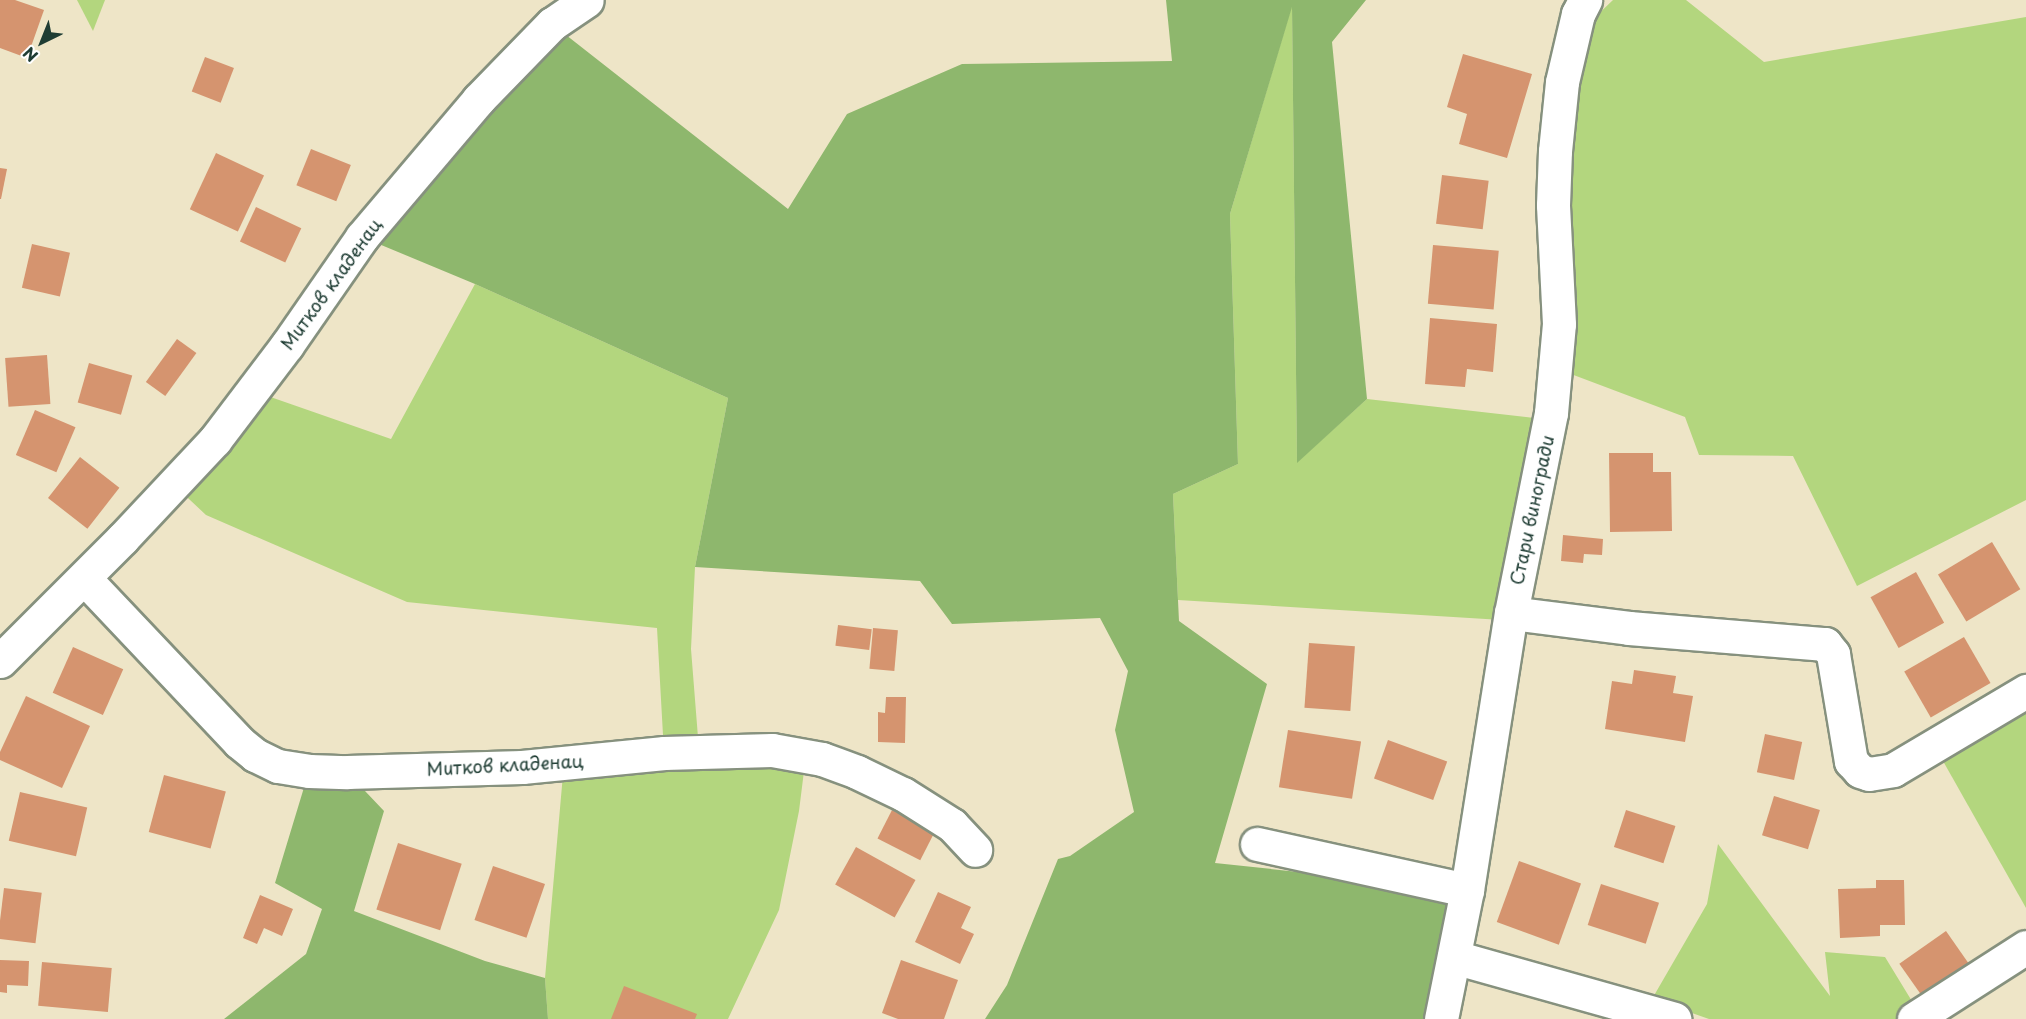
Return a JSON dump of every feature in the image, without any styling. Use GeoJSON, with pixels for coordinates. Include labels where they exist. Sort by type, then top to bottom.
{"type":"FeatureCollection","features":[{"type":"Feature","properties":{"kind":"street","name":"Митков кладенац"},"geometry":{"type":"LineString","coordinates":[[0,661],[84,578],[215,440],[287,345],[362,237],[423,162],[478,100],[552,24],[587,0]]}},
{"type":"Feature","properties":{"kind":"street","name":"Стари виногради"},"geometry":{"type":"LineString","coordinates":[[1441,1019],[1467,890],[1511,613],[1551,413],[1559,324],[1553,205],[1555,151],[1562,82],[1578,15],[1585,0]]}},
{"type":"Feature","properties":{"kind":"street","name":"Митков кладенац"},"geometry":{"type":"LineString","coordinates":[[84,578],[239,742],[255,755],[278,766],[309,771],[347,772],[522,767],[664,753],[772,750],[822,759],[857,772],[903,794],[952,825],[975,850]]}},
{"type":"Feature","properties":{"kind":"street"},"geometry":{"type":"LineString","coordinates":[[1511,613],[1629,628],[1825,644],[1833,654],[1851,761],[1860,771],[1869,774],[1893,770],[2026,691]]}},
{"type":"Feature","properties":{"kind":"street"},"geometry":{"type":"LineString","coordinates":[[1257,844],[1467,890]]}},
{"type":"Feature","properties":{"kind":"street"},"geometry":{"type":"LineString","coordinates":[[1914,1019],[2026,947]]}},
{"type":"Feature","properties":{"kind":"street"},"geometry":{"type":"LineString","coordinates":[[1454,957],[1674,1019]]}},
{"type":"Feature","properties":{"kind":"green space"},"geometry":{"type":"Polygon","coordinates":[[[77,0],[105,0],[93,31],[77,0]]]}},
{"type":"Feature","properties":{"kind":"green space"},"geometry":{"type":"Polygon","coordinates":[[[1166,0],[1366,0],[1332,42],[1367,399],[1297,463],[1292,7],[1230,214],[1238,464],[1173,494],[1179,621],[1267,684],[1215,863],[1467,890],[1441,1019],[985,1019],[1007,985],[1058,859],[1070,856],[1134,812],[1115,730],[1128,671],[1100,618],[952,624],[920,581],[695,567],[728,398],[475,284],[362,237],[552,24],[788,209],[847,114],[962,64],[1172,61],[1166,0]]]}},
{"type":"Feature","properties":{"kind":"green space"},"geometry":{"type":"Polygon","coordinates":[[[1613,0],[1686,0],[1764,62],[2026,17],[2026,500],[1857,586],[1793,456],[1699,455],[1685,417],[1555,368],[1572,115],[1589,23],[1613,0]]]}},
{"type":"Feature","properties":{"kind":"green space"},"geometry":{"type":"Polygon","coordinates":[[[1292,5],[1297,462],[1367,399],[1534,418],[1502,620],[1178,600],[1173,494],[1238,464],[1230,214],[1292,5]]]}},
{"type":"Feature","properties":{"kind":"green space"},"geometry":{"type":"Polygon","coordinates":[[[475,284],[728,398],[695,567],[691,649],[699,750],[806,755],[799,811],[779,910],[728,1019],[548,1019],[545,978],[564,763],[664,753],[657,628],[407,602],[206,515],[173,484],[253,391],[391,439],[475,284]]]}},
{"type":"Feature","properties":{"kind":"green space"},"geometry":{"type":"Polygon","coordinates":[[[2026,712],[2026,908],[1943,761],[2026,712]]]}},
{"type":"Feature","properties":{"kind":"green space"},"geometry":{"type":"Polygon","coordinates":[[[309,771],[347,772],[384,811],[354,911],[485,961],[545,978],[548,1019],[224,1019],[306,954],[322,909],[275,883],[309,771]]]}},
{"type":"Feature","properties":{"kind":"green space"},"geometry":{"type":"Polygon","coordinates":[[[1718,844],[1830,996],[1825,952],[1885,957],[1921,1016],[1914,1019],[1709,1019],[1652,999],[1707,904],[1718,844]]]}},
{"type":"Feature","properties":{"kind":"building"},"geometry":{"type":"Polygon","coordinates":[[[0,0],[15,0],[44,10],[27,58],[0,48],[0,0]]]}},
{"type":"Feature","properties":{"kind":"building"},"geometry":{"type":"Polygon","coordinates":[[[1463,54],[1532,74],[1507,158],[1459,144],[1467,114],[1447,107],[1463,54]]]}},
{"type":"Feature","properties":{"kind":"building"},"geometry":{"type":"Polygon","coordinates":[[[205,57],[234,68],[221,103],[192,92],[205,57]]]}},
{"type":"Feature","properties":{"kind":"building"},"geometry":{"type":"Polygon","coordinates":[[[311,149],[351,165],[336,201],[296,185],[311,149]]]}},
{"type":"Feature","properties":{"kind":"building"},"geometry":{"type":"Polygon","coordinates":[[[216,153],[264,175],[238,232],[190,209],[216,153]]]}},
{"type":"Feature","properties":{"kind":"building"},"geometry":{"type":"Polygon","coordinates":[[[0,168],[7,169],[1,199],[0,199],[0,168]]]}},
{"type":"Feature","properties":{"kind":"building"},"geometry":{"type":"Polygon","coordinates":[[[1442,175],[1489,181],[1483,229],[1436,224],[1442,175]]]}},
{"type":"Feature","properties":{"kind":"building"},"geometry":{"type":"Polygon","coordinates":[[[256,207],[301,228],[285,263],[240,241],[256,207]]]}},
{"type":"Feature","properties":{"kind":"building"},"geometry":{"type":"Polygon","coordinates":[[[32,244],[70,253],[60,297],[22,288],[32,244]]]}},
{"type":"Feature","properties":{"kind":"building"},"geometry":{"type":"Polygon","coordinates":[[[1433,245],[1499,251],[1494,310],[1428,304],[1433,245]]]}},
{"type":"Feature","properties":{"kind":"building"},"geometry":{"type":"Polygon","coordinates":[[[1430,318],[1497,324],[1493,372],[1467,369],[1465,387],[1425,384],[1430,318]]]}},
{"type":"Feature","properties":{"kind":"building"},"geometry":{"type":"Polygon","coordinates":[[[177,339],[196,353],[165,396],[146,382],[177,339]]]}},
{"type":"Feature","properties":{"kind":"building"},"geometry":{"type":"Polygon","coordinates":[[[47,355],[50,404],[9,407],[5,358],[47,355]]]}},
{"type":"Feature","properties":{"kind":"building"},"geometry":{"type":"Polygon","coordinates":[[[89,363],[132,375],[121,415],[78,402],[89,363]]]}},
{"type":"Feature","properties":{"kind":"building"},"geometry":{"type":"Polygon","coordinates":[[[35,410],[76,427],[56,472],[16,455],[35,410]]]}},
{"type":"Feature","properties":{"kind":"building"},"geometry":{"type":"Polygon","coordinates":[[[1609,453],[1653,453],[1653,472],[1671,472],[1672,531],[1610,532],[1609,453]]]}},
{"type":"Feature","properties":{"kind":"building"},"geometry":{"type":"Polygon","coordinates":[[[80,457],[119,488],[87,529],[48,498],[80,457]]]}},
{"type":"Feature","properties":{"kind":"building"},"geometry":{"type":"Polygon","coordinates":[[[1563,535],[1603,539],[1602,555],[1584,554],[1583,563],[1561,561],[1563,535]]]}},
{"type":"Feature","properties":{"kind":"building"},"geometry":{"type":"Polygon","coordinates":[[[1992,542],[2020,589],[1966,622],[1938,574],[1992,542]]]}},
{"type":"Feature","properties":{"kind":"building"},"geometry":{"type":"Polygon","coordinates":[[[1916,572],[1944,623],[1899,648],[1871,597],[1916,572]]]}},
{"type":"Feature","properties":{"kind":"building"},"geometry":{"type":"Polygon","coordinates":[[[838,625],[872,629],[869,650],[835,646],[838,625]]]}},
{"type":"Feature","properties":{"kind":"building"},"geometry":{"type":"Polygon","coordinates":[[[873,628],[898,630],[894,671],[869,669],[873,628]]]}},
{"type":"Feature","properties":{"kind":"building"},"geometry":{"type":"Polygon","coordinates":[[[1964,637],[1990,683],[1931,717],[1904,672],[1964,637]]]}},
{"type":"Feature","properties":{"kind":"building"},"geometry":{"type":"Polygon","coordinates":[[[1309,643],[1355,646],[1350,711],[1304,708],[1309,643]]]}},
{"type":"Feature","properties":{"kind":"building"},"geometry":{"type":"Polygon","coordinates":[[[73,647],[123,669],[103,715],[53,693],[73,647]]]}},
{"type":"Feature","properties":{"kind":"building"},"geometry":{"type":"Polygon","coordinates":[[[1634,670],[1676,676],[1673,693],[1693,696],[1685,742],[1605,729],[1612,681],[1632,684],[1634,670]]]}},
{"type":"Feature","properties":{"kind":"building"},"geometry":{"type":"Polygon","coordinates":[[[26,696],[90,726],[62,788],[0,760],[0,752],[26,696]]]}},
{"type":"Feature","properties":{"kind":"building"},"geometry":{"type":"Polygon","coordinates":[[[886,697],[906,697],[905,743],[878,742],[878,712],[885,713],[886,697]]]}},
{"type":"Feature","properties":{"kind":"building"},"geometry":{"type":"Polygon","coordinates":[[[1288,730],[1361,742],[1352,799],[1279,787],[1288,730]]]}},
{"type":"Feature","properties":{"kind":"building"},"geometry":{"type":"Polygon","coordinates":[[[1765,734],[1802,742],[1794,780],[1757,772],[1765,734]]]}},
{"type":"Feature","properties":{"kind":"building"},"geometry":{"type":"Polygon","coordinates":[[[1388,740],[1447,762],[1433,800],[1374,779],[1388,740]]]}},
{"type":"Feature","properties":{"kind":"building"},"geometry":{"type":"Polygon","coordinates":[[[164,775],[226,792],[211,849],[149,832],[164,775]]]}},
{"type":"Feature","properties":{"kind":"building"},"geometry":{"type":"Polygon","coordinates":[[[20,792],[87,808],[76,856],[9,841],[20,792]]]}},
{"type":"Feature","properties":{"kind":"building"},"geometry":{"type":"Polygon","coordinates":[[[1774,796],[1820,810],[1808,849],[1762,835],[1774,796]]]}},
{"type":"Feature","properties":{"kind":"building"},"geometry":{"type":"Polygon","coordinates":[[[892,810],[935,832],[920,860],[877,839],[892,810]]]}},
{"type":"Feature","properties":{"kind":"building"},"geometry":{"type":"Polygon","coordinates":[[[1626,810],[1675,826],[1663,863],[1614,847],[1626,810]]]}},
{"type":"Feature","properties":{"kind":"building"},"geometry":{"type":"Polygon","coordinates":[[[398,843],[462,864],[440,930],[376,910],[398,843]]]}},
{"type":"Feature","properties":{"kind":"building"},"geometry":{"type":"Polygon","coordinates":[[[856,847],[915,880],[895,918],[835,885],[856,847]]]}},
{"type":"Feature","properties":{"kind":"building"},"geometry":{"type":"Polygon","coordinates":[[[1519,861],[1581,884],[1559,945],[1497,922],[1519,861]]]}},
{"type":"Feature","properties":{"kind":"building"},"geometry":{"type":"Polygon","coordinates":[[[493,866],[545,884],[526,938],[474,920],[493,866]]]}},
{"type":"Feature","properties":{"kind":"building"},"geometry":{"type":"Polygon","coordinates":[[[1876,880],[1904,880],[1905,925],[1880,925],[1880,936],[1840,938],[1838,889],[1876,888],[1876,880]]]}},
{"type":"Feature","properties":{"kind":"building"},"geometry":{"type":"Polygon","coordinates":[[[1601,884],[1659,903],[1646,944],[1588,925],[1601,884]]]}},
{"type":"Feature","properties":{"kind":"building"},"geometry":{"type":"Polygon","coordinates":[[[4,888],[42,893],[36,943],[0,939],[4,888]]]}},
{"type":"Feature","properties":{"kind":"building"},"geometry":{"type":"Polygon","coordinates":[[[938,892],[971,907],[961,928],[974,934],[960,964],[915,942],[938,892]]]}},
{"type":"Feature","properties":{"kind":"building"},"geometry":{"type":"Polygon","coordinates":[[[260,895],[293,909],[282,936],[264,928],[257,944],[243,938],[260,895]]]}},
{"type":"Feature","properties":{"kind":"building"},"geometry":{"type":"Polygon","coordinates":[[[1946,931],[1970,965],[1923,998],[1899,964],[1946,931]]]}},
{"type":"Feature","properties":{"kind":"building"},"geometry":{"type":"Polygon","coordinates":[[[0,960],[29,961],[28,986],[7,985],[7,993],[0,992],[0,960]]]}},
{"type":"Feature","properties":{"kind":"building"},"geometry":{"type":"Polygon","coordinates":[[[901,960],[958,980],[944,1019],[898,1019],[882,1013],[901,960]]]}},
{"type":"Feature","properties":{"kind":"building"},"geometry":{"type":"Polygon","coordinates":[[[42,962],[112,968],[108,1012],[38,1006],[42,962]]]}},
{"type":"Feature","properties":{"kind":"building"},"geometry":{"type":"Polygon","coordinates":[[[624,986],[697,1014],[695,1019],[611,1019],[624,986]]]}}]}
